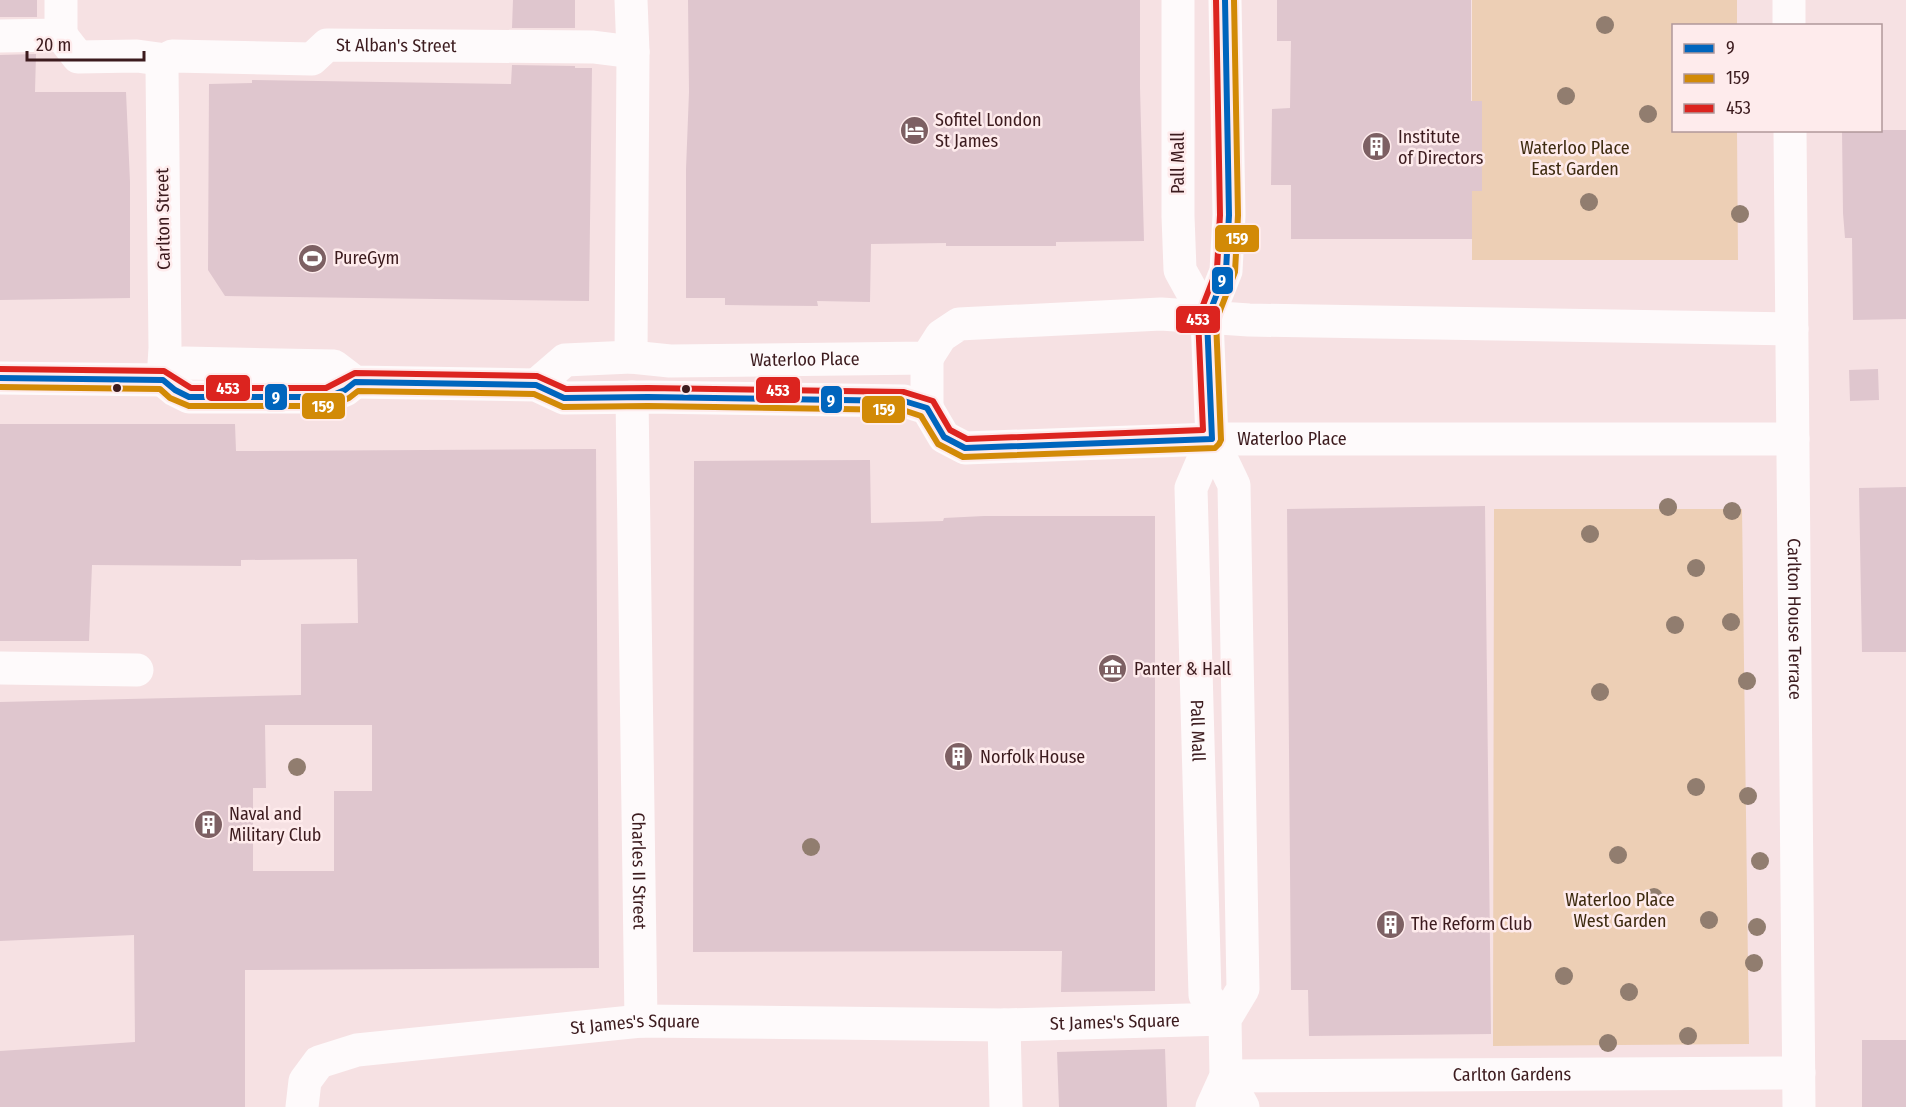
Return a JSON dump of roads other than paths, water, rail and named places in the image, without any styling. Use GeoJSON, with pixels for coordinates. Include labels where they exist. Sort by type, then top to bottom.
{"type":"FeatureCollection","features":[{"type":"Feature","properties":{"kind":"street"},"geometry":{"type":"LineString","coordinates":[[0,36],[61,35],[61,0]]}},
{"type":"Feature","properties":{"kind":"street"},"geometry":{"type":"LineString","coordinates":[[631,0],[633,52],[631,357]]}},
{"type":"Feature","properties":{"kind":"street","name":"Pall Mall"},"geometry":{"type":"LineString","coordinates":[[1178,0],[1180,270],[1207,319]]}},
{"type":"Feature","properties":{"kind":"street","name":"Pall Mall"},"geometry":{"type":"LineString","coordinates":[[1212,1107],[1226,1076],[1226,1019],[1243,989],[1234,485],[1212,439],[1207,319],[1226,271],[1229,215],[1225,0]]}},
{"type":"Feature","properties":{"kind":"street"},"geometry":{"type":"LineString","coordinates":[[1789,0],[1789,24]]}},
{"type":"Feature","properties":{"kind":"street","name":"St Alban's Street"},"geometry":{"type":"LineString","coordinates":[[61,35],[78,57],[137,56],[166,60],[172,56],[312,58],[327,45],[594,47],[633,52]]}},
{"type":"Feature","properties":{"kind":"street","name":"Carlton Street"},"geometry":{"type":"LineString","coordinates":[[163,380],[165,348],[162,68],[166,60]]}},
{"type":"Feature","properties":{"kind":"street","name":"Carlton House Terrace"},"geometry":{"type":"LineString","coordinates":[[1790,132],[1799,1107]]}},
{"type":"Feature","properties":{"kind":"street"},"geometry":{"type":"LineString","coordinates":[[0,378],[163,380],[184,363],[334,366],[355,382],[536,385],[564,398],[904,401],[927,408],[927,358],[941,336],[959,324],[1161,314],[1207,319],[1792,329]]}},
{"type":"Feature","properties":{"kind":"street","name":"Waterloo Place"},"geometry":{"type":"LineString","coordinates":[[536,385],[565,360],[631,357],[670,361],[927,358]]}},
{"type":"Feature","properties":{"kind":"street","name":"Charles II Street"},"geometry":{"type":"LineString","coordinates":[[632,397],[641,1021]]}},
{"type":"Feature","properties":{"kind":"street","name":"Waterloo Place"},"geometry":{"type":"LineString","coordinates":[[927,408],[944,437],[965,448],[1212,439],[1793,440]]}},
{"type":"Feature","properties":{"kind":"street","name":"Pall Mall"},"geometry":{"type":"LineString","coordinates":[[1212,439],[1191,488],[1206,995],[1226,1019]]}},
{"type":"Feature","properties":{"kind":"street"},"geometry":{"type":"LineString","coordinates":[[0,668],[137,670]]}},
{"type":"Feature","properties":{"kind":"street","name":"St James's Square"},"geometry":{"type":"LineString","coordinates":[[302,1107],[304,1081],[319,1062],[357,1050],[641,1021],[1004,1025],[1226,1019]]}},
{"type":"Feature","properties":{"kind":"street"},"geometry":{"type":"LineString","coordinates":[[1004,1025],[1006,1107]]}},
{"type":"Feature","properties":{"kind":"street","name":"Carlton Gardens"},"geometry":{"type":"LineString","coordinates":[[1226,1076],[1799,1073]]}},
{"type":"Feature","properties":{"kind":"street","name":"Pall Mall"},"geometry":{"type":"LineString","coordinates":[[1226,1076],[1243,1107]]}},
{"type":"Feature","properties":{"kind":"place","name":"Sofitel London St James"},"geometry":{"type":"Point","coordinates":[914,130]}},
{"type":"Feature","properties":{"kind":"place","name":"Institute of Directors"},"geometry":{"type":"Point","coordinates":[1377,147]}},
{"type":"Feature","properties":{"kind":"place","name":"PureGym"},"geometry":{"type":"Point","coordinates":[313,258]}},
{"type":"Feature","properties":{"kind":"place","name":"Panter & Hall"},"geometry":{"type":"Point","coordinates":[1113,669]}},
{"type":"Feature","properties":{"kind":"place","name":"Norfolk House"},"geometry":{"type":"Point","coordinates":[959,757]}},
{"type":"Feature","properties":{"kind":"place","name":"Naval and Military Club"},"geometry":{"type":"Point","coordinates":[208,824]}},
{"type":"Feature","properties":{"kind":"place","name":"The Reform Club"},"geometry":{"type":"Point","coordinates":[1390,924]}},
{"type":"Feature","properties":{"kind":"park label","name":"Waterloo Place East Garden"},"geometry":{"type":"Point","coordinates":[1575,158]}},
{"type":"Feature","properties":{"kind":"park label","name":"Waterloo Place West Garden"},"geometry":{"type":"Point","coordinates":[1620,910]}}]}
